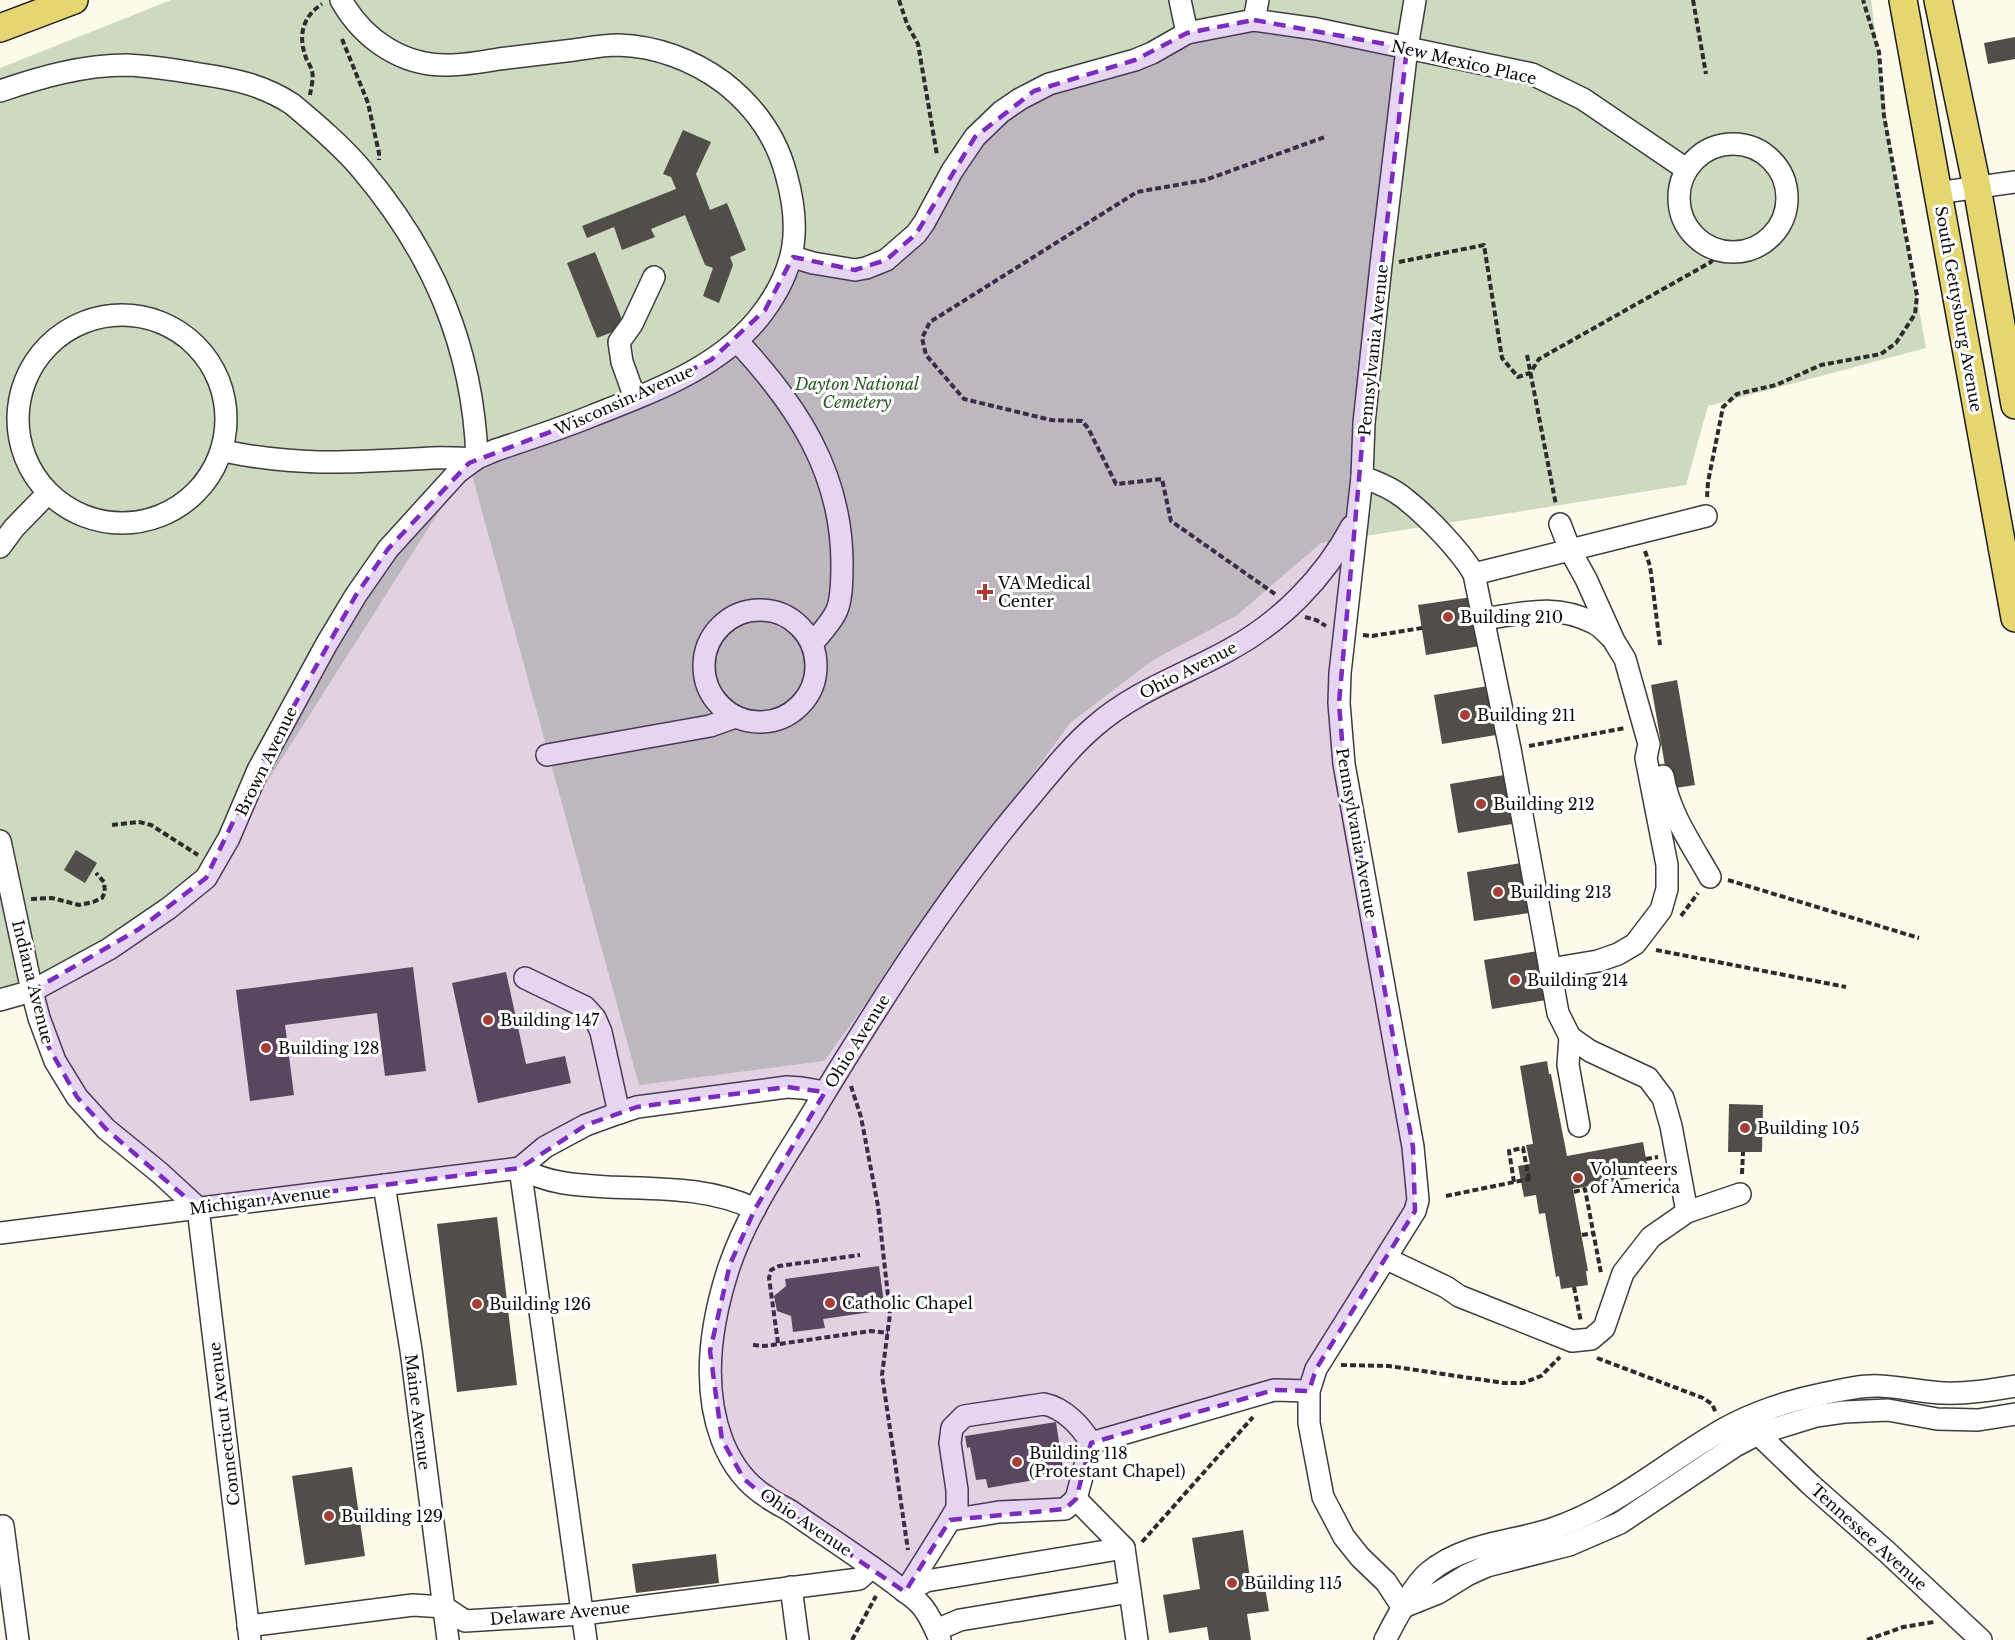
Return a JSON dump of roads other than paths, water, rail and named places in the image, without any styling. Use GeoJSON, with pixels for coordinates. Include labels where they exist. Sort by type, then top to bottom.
{"type":"FeatureCollection","features":[{"type":"Feature","properties":{"kind":"main road"},"geometry":{"type":"LineString","coordinates":[[0,28],[74,0]]}},
{"type":"Feature","properties":{"kind":"main road","name":"South Gettysburg Avenue"},"geometry":{"type":"LineString","coordinates":[[1903,0],[2015,618]]}},
{"type":"Feature","properties":{"kind":"main road"},"geometry":{"type":"LineString","coordinates":[[1938,0],[1977,187],[2015,405]]}},
{"type":"Feature","properties":{"kind":"street"},"geometry":{"type":"LineString","coordinates":[[1179,0],[1187,33]]}},
{"type":"Feature","properties":{"kind":"street","name":"Pennsylvania Avenue"},"geometry":{"type":"LineString","coordinates":[[1403,1608],[1386,1582],[1360,1557],[1344,1537],[1323,1497],[1309,1423],[1309,1391],[1316,1369],[1387,1259],[1415,1211],[1418,1200],[1413,1147],[1344,764],[1340,673],[1362,477],[1364,423],[1381,266],[1407,48],[1415,0]]}},
{"type":"Feature","properties":{"kind":"street","name":"Wisconsin Avenue"},"geometry":{"type":"LineString","coordinates":[[224,452],[310,463],[447,457],[477,458],[493,450],[559,429],[635,398],[711,360],[737,341],[765,310],[793,257],[795,235],[792,200],[776,145],[762,121],[745,101],[696,65],[650,49],[618,45],[452,65],[423,63],[402,56],[381,45],[358,26],[334,1]]}},
{"type":"Feature","properties":{"kind":"street","name":"New Mexico Place"},"geometry":{"type":"LineString","coordinates":[[793,257],[855,270],[886,260],[916,234],[952,171],[975,137],[1001,112],[1020,99],[1049,84],[1135,60],[1187,33],[1256,10],[1317,29],[1532,74],[1583,99],[1686,169]]}},
{"type":"Feature","properties":{"kind":"street"},"geometry":{"type":"LineString","coordinates":[[0,91],[62,72],[125,65],[250,83],[279,95],[297,107],[360,168],[389,206],[432,273],[452,320],[460,350],[476,422],[477,458]]}},
{"type":"Feature","properties":{"kind":"street"},"geometry":{"type":"LineString","coordinates":[[1729,144],[1746,145],[1762,152],[1775,164],[1784,179],[1787,196],[1785,213],[1777,230],[1764,242],[1747,250],[1729,252],[1711,248],[1695,238],[1684,223],[1678,205],[1679,187],[1686,169],[1698,156],[1712,148],[1729,144]]}},
{"type":"Feature","properties":{"kind":"street"},"geometry":{"type":"LineString","coordinates":[[1937,193],[2015,182]]}},
{"type":"Feature","properties":{"kind":"street"},"geometry":{"type":"LineString","coordinates":[[635,398],[622,362],[619,342],[632,324],[654,277]]}},
{"type":"Feature","properties":{"kind":"street"},"geometry":{"type":"LineString","coordinates":[[130,315],[157,321],[174,329],[196,347],[212,370],[222,397],[227,433],[224,452],[216,469],[195,491],[170,509],[151,517],[119,520],[88,516],[68,510],[46,494],[33,475],[23,446],[20,414],[21,395],[30,370],[36,359],[54,339],[89,321],[102,317],[130,315]]}},
{"type":"Feature","properties":{"kind":"street"},"geometry":{"type":"LineString","coordinates":[[737,341],[777,386],[809,435],[822,462],[836,508],[842,552],[838,603],[836,613],[812,644]]}},
{"type":"Feature","properties":{"kind":"street","name":"Brown Avenue"},"geometry":{"type":"LineString","coordinates":[[0,1000],[32,991],[109,949],[201,882],[214,866],[230,838],[258,770],[356,595],[388,549],[458,472],[477,458]]}},
{"type":"Feature","properties":{"kind":"street"},"geometry":{"type":"LineString","coordinates":[[1362,477],[1403,496],[1436,528],[1474,574],[1558,1013],[1570,1037],[1590,1051],[1648,1078],[1663,1098],[1671,1126],[1687,1212]]}},
{"type":"Feature","properties":{"kind":"street"},"geometry":{"type":"LineString","coordinates":[[0,547],[14,528],[46,494]]}},
{"type":"Feature","properties":{"kind":"street","name":"Ohio Avenue"},"geometry":{"type":"LineString","coordinates":[[938,1635],[920,1603],[872,1567],[764,1496],[744,1479],[733,1463],[722,1440],[710,1376],[710,1351],[716,1314],[730,1264],[755,1209],[825,1092],[910,958],[1001,832],[1077,742],[1112,712],[1130,699],[1228,651],[1285,610],[1330,562],[1358,515]]}},
{"type":"Feature","properties":{"kind":"street"},"geometry":{"type":"LineString","coordinates":[[1474,574],[1706,516]]}},
{"type":"Feature","properties":{"kind":"street"},"geometry":{"type":"LineString","coordinates":[[1560,524],[1570,550],[1625,659],[1647,734],[1659,754],[1665,791],[1682,828],[1710,877]]}},
{"type":"Feature","properties":{"kind":"street"},"geometry":{"type":"LineString","coordinates":[[757,609],[784,614],[806,631],[812,644],[817,660],[816,677],[810,693],[799,707],[785,717],[769,722],[752,722],[735,717],[716,702],[704,677],[703,663],[711,637],[720,626],[743,612],[757,609]]}},
{"type":"Feature","properties":{"kind":"street"},"geometry":{"type":"LineString","coordinates":[[1484,619],[1544,610],[1567,613],[1596,624],[1614,641]]}},
{"type":"Feature","properties":{"kind":"street"},"geometry":{"type":"LineString","coordinates":[[547,755],[710,726],[735,717]]}},
{"type":"Feature","properties":{"kind":"street"},"geometry":{"type":"LineString","coordinates":[[1550,969],[1598,961],[1618,954],[1635,944],[1661,910],[1667,889],[1667,865],[1646,758],[1647,734]]}},
{"type":"Feature","properties":{"kind":"street","name":"Indiana Avenue"},"geometry":{"type":"LineString","coordinates":[[0,841],[32,991],[48,1046],[65,1079],[77,1097],[106,1129],[198,1208]]}},
{"type":"Feature","properties":{"kind":"street"},"geometry":{"type":"LineString","coordinates":[[525,978],[585,1008],[595,1018],[601,1032],[619,1113]]}},
{"type":"Feature","properties":{"kind":"street"},"geometry":{"type":"LineString","coordinates":[[1570,1037],[1568,1065],[1580,1126]]}},
{"type":"Feature","properties":{"kind":"street"},"geometry":{"type":"LineString","coordinates":[[520,1168],[545,1147],[586,1125],[637,1107],[772,1088],[802,1088],[825,1092]]}},
{"type":"Feature","properties":{"kind":"street"},"geometry":{"type":"LineString","coordinates":[[520,1168],[538,1177],[559,1183],[682,1190],[712,1194],[755,1209]]}},
{"type":"Feature","properties":{"kind":"street"},"geometry":{"type":"LineString","coordinates":[[520,1168],[586,1640]]}},
{"type":"Feature","properties":{"kind":"street","name":"Michigan Avenue"},"geometry":{"type":"LineString","coordinates":[[0,1233],[520,1168]]}},
{"type":"Feature","properties":{"kind":"street"},"geometry":{"type":"LineString","coordinates":[[1387,1259],[1446,1287],[1459,1296],[1572,1341],[1587,1340],[1604,1328],[1623,1274],[1651,1238],[1687,1212],[1741,1184]]}},
{"type":"Feature","properties":{"kind":"street","name":"Maine Avenue"},"geometry":{"type":"LineString","coordinates":[[384,1185],[411,1350],[448,1640]]}},
{"type":"Feature","properties":{"kind":"street","name":"Connecticut Avenue"},"geometry":{"type":"LineString","coordinates":[[198,1208],[249,1633]]}},
{"type":"Feature","properties":{"kind":"street"},"geometry":{"type":"LineString","coordinates":[[1385,1640],[1403,1608],[1438,1593],[1467,1575],[1487,1566],[1569,1545],[1620,1523],[1735,1446],[1770,1408],[1821,1394],[1878,1386],[1942,1393],[1983,1392],[2015,1386]]}},
{"type":"Feature","properties":{"kind":"street"},"geometry":{"type":"LineString","coordinates":[[1091,1443],[1274,1390],[1309,1391]]}},
{"type":"Feature","properties":{"kind":"street"},"geometry":{"type":"LineString","coordinates":[[1937,1419],[1942,1393]]}},
{"type":"Feature","properties":{"kind":"street"},"geometry":{"type":"LineString","coordinates":[[905,1592],[957,1508],[957,1490],[950,1443],[952,1428],[964,1416],[1044,1404],[1057,1406],[1083,1430],[1091,1443],[1076,1499],[1065,1509],[999,1512],[950,1520]]}},
{"type":"Feature","properties":{"kind":"street"},"geometry":{"type":"LineString","coordinates":[[1753,1426],[1844,1412],[1888,1410],[1937,1419],[1978,1420],[2015,1414]]}},
{"type":"Feature","properties":{"kind":"street","name":"Tennessee Avenue"},"geometry":{"type":"LineString","coordinates":[[1753,1426],[1811,1485],[1981,1640]]}},
{"type":"Feature","properties":{"kind":"street"},"geometry":{"type":"LineString","coordinates":[[1076,1499],[1133,1547]]}},
{"type":"Feature","properties":{"kind":"street"},"geometry":{"type":"LineString","coordinates":[[3,1526],[18,1640]]}},
{"type":"Feature","properties":{"kind":"street"},"geometry":{"type":"LineString","coordinates":[[905,1592],[926,1581],[1133,1547]]}},
{"type":"Feature","properties":{"kind":"street"},"geometry":{"type":"LineString","coordinates":[[1133,1547],[1130,1592],[1137,1640]]}},
{"type":"Feature","properties":{"kind":"street","name":"Delaware Avenue"},"geometry":{"type":"LineString","coordinates":[[249,1633],[413,1605],[444,1607],[465,1621],[583,1614],[859,1580],[872,1567]]}},
{"type":"Feature","properties":{"kind":"street"},"geometry":{"type":"LineString","coordinates":[[790,1587],[798,1640]]}},
{"type":"Feature","properties":{"kind":"street"},"geometry":{"type":"LineString","coordinates":[[938,1635],[960,1620],[1130,1592]]}},
{"type":"Feature","properties":{"kind":"place","name":"VA Medical Center"},"geometry":{"type":"Point","coordinates":[985,592]}},
{"type":"Feature","properties":{"kind":"place","name":"Building 210"},"geometry":{"type":"Point","coordinates":[1448,617]}},
{"type":"Feature","properties":{"kind":"place","name":"Building 211"},"geometry":{"type":"Point","coordinates":[1465,715]}},
{"type":"Feature","properties":{"kind":"place","name":"Building 212"},"geometry":{"type":"Point","coordinates":[1481,804]}},
{"type":"Feature","properties":{"kind":"place","name":"Building 213"},"geometry":{"type":"Point","coordinates":[1498,892]}},
{"type":"Feature","properties":{"kind":"place","name":"Building 214"},"geometry":{"type":"Point","coordinates":[1515,980]}},
{"type":"Feature","properties":{"kind":"place","name":"Building 147"},"geometry":{"type":"Point","coordinates":[488,1020]}},
{"type":"Feature","properties":{"kind":"place","name":"Building 128"},"geometry":{"type":"Point","coordinates":[266,1048]}},
{"type":"Feature","properties":{"kind":"place","name":"Building 105"},"geometry":{"type":"Point","coordinates":[1745,1128]}},
{"type":"Feature","properties":{"kind":"place","name":"Volunteers of America"},"geometry":{"type":"Point","coordinates":[1578,1178]}},
{"type":"Feature","properties":{"kind":"place","name":"Catholic Chapel"},"geometry":{"type":"Point","coordinates":[830,1303]}},
{"type":"Feature","properties":{"kind":"place","name":"Building 126"},"geometry":{"type":"Point","coordinates":[477,1304]}},
{"type":"Feature","properties":{"kind":"place","name":"Building 118 (Protestant Chapel)"},"geometry":{"type":"Point","coordinates":[1017,1462]}},
{"type":"Feature","properties":{"kind":"place","name":"Building 129"},"geometry":{"type":"Point","coordinates":[329,1516]}},
{"type":"Feature","properties":{"kind":"place","name":"Building 115"},"geometry":{"type":"Point","coordinates":[1232,1583]}},
{"type":"Feature","properties":{"kind":"park label","name":"Dayton National Cemetery"},"geometry":{"type":"Point","coordinates":[857,393]}}]}
